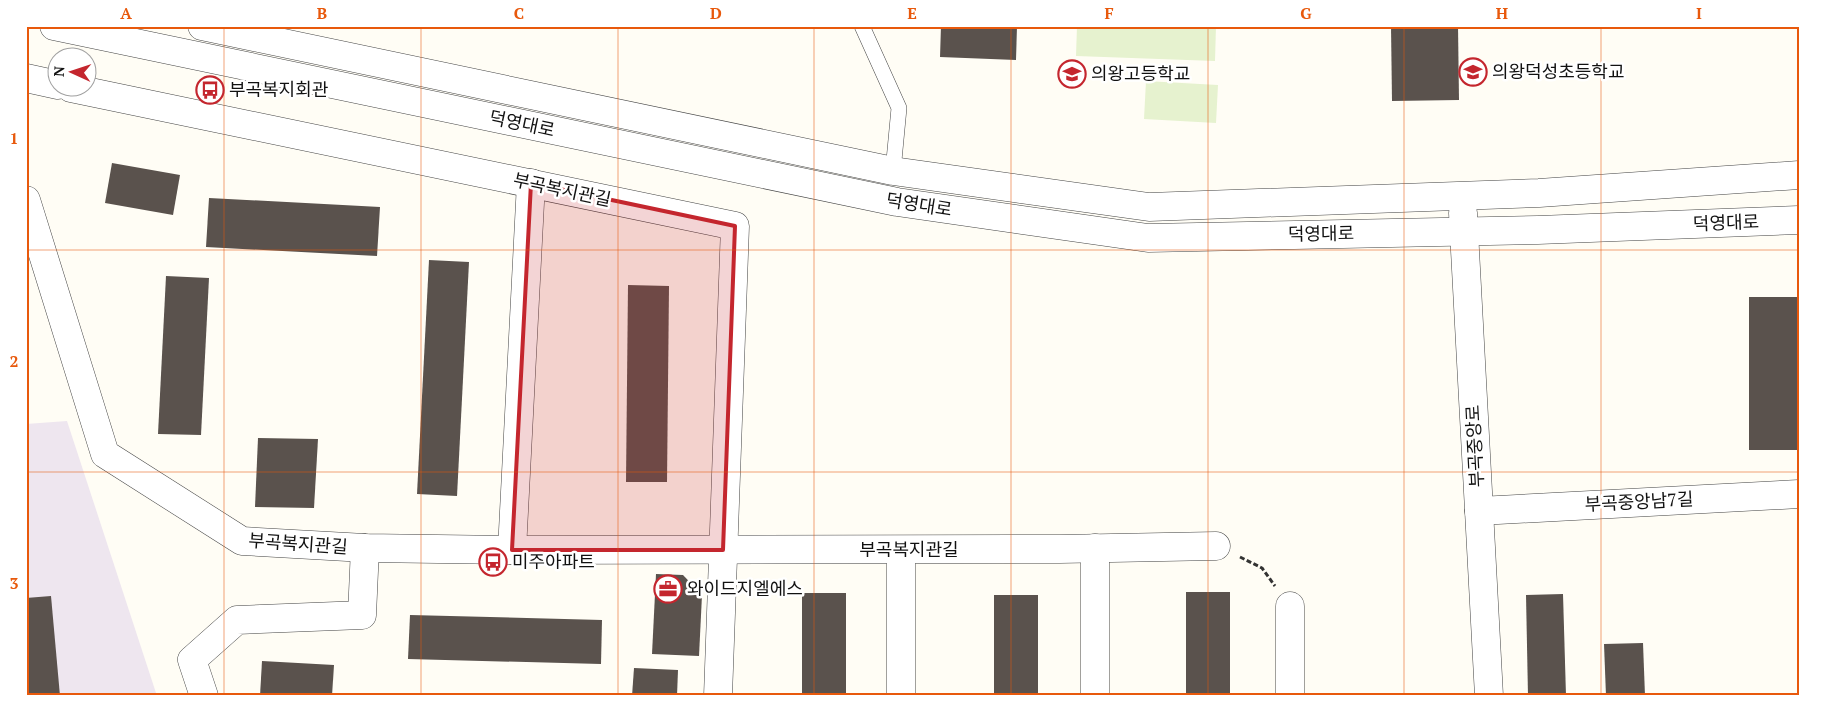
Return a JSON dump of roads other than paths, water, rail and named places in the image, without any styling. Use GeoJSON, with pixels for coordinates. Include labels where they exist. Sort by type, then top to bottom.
{"type":"FeatureCollection","features":[{"type":"Feature","properties":{"kind":"street","name":"덕영대로"},"geometry":{"type":"LineString","coordinates":[[54,26],[897,202],[1148,238],[1464,231],[1799,220]]}},
{"type":"Feature","properties":{"kind":"street","name":"덕영대로"},"geometry":{"type":"LineString","coordinates":[[202,26],[893,171],[1149,207],[1539,193],[1799,175]]}},
{"type":"Feature","properties":{"kind":"street"},"geometry":{"type":"LineString","coordinates":[[26,78],[48,83]]}},
{"type":"Feature","properties":{"kind":"street","name":"부곡복지관길"},"geometry":{"type":"LineString","coordinates":[[98,93],[735,226],[724,550]]}},
{"type":"Feature","properties":{"kind":"street"},"geometry":{"type":"LineString","coordinates":[[512,550],[531,183]]}},
{"type":"Feature","properties":{"kind":"street","name":"부곡중앙로"},"geometry":{"type":"LineString","coordinates":[[1462,196],[1490,696]]}},
{"type":"Feature","properties":{"kind":"street","name":"부곡복지관길"},"geometry":{"type":"LineString","coordinates":[[26,200],[105,454],[242,542],[365,548],[512,550],[901,550],[1216,546]]}},
{"type":"Feature","properties":{"kind":"street","name":"부곡중앙남7길"},"geometry":{"type":"LineString","coordinates":[[1479,511],[1799,494]]}},
{"type":"Feature","properties":{"kind":"street"},"geometry":{"type":"LineString","coordinates":[[204,696],[192,660],[237,620],[362,614],[365,548]]}},
{"type":"Feature","properties":{"kind":"street"},"geometry":{"type":"LineString","coordinates":[[1095,548],[1095,696]]}},
{"type":"Feature","properties":{"kind":"street"},"geometry":{"type":"LineString","coordinates":[[718,696],[724,550]]}},
{"type":"Feature","properties":{"kind":"street"},"geometry":{"type":"LineString","coordinates":[[901,550],[901,696]]}},
{"type":"Feature","properties":{"kind":"street"},"geometry":{"type":"LineString","coordinates":[[1290,606],[1290,696]]}},
{"type":"Feature","properties":{"kind":"lane"},"geometry":{"type":"LineString","coordinates":[[862,26],[899,108],[893,171]]}},
{"type":"Feature","properties":{"kind":"place","name":"의왕덕성초등학교"},"geometry":{"type":"Point","coordinates":[1473,72]}},
{"type":"Feature","properties":{"kind":"place","name":"의왕고등학교"},"geometry":{"type":"Point","coordinates":[1072,74]}},
{"type":"Feature","properties":{"kind":"place","name":"부곡복지회관"},"geometry":{"type":"Point","coordinates":[210,90]}},
{"type":"Feature","properties":{"kind":"place","name":"미주아파트"},"geometry":{"type":"Point","coordinates":[493,562]}},
{"type":"Feature","properties":{"kind":"place","name":"와이드지엘에스"},"geometry":{"type":"Point","coordinates":[668,589]}}]}
